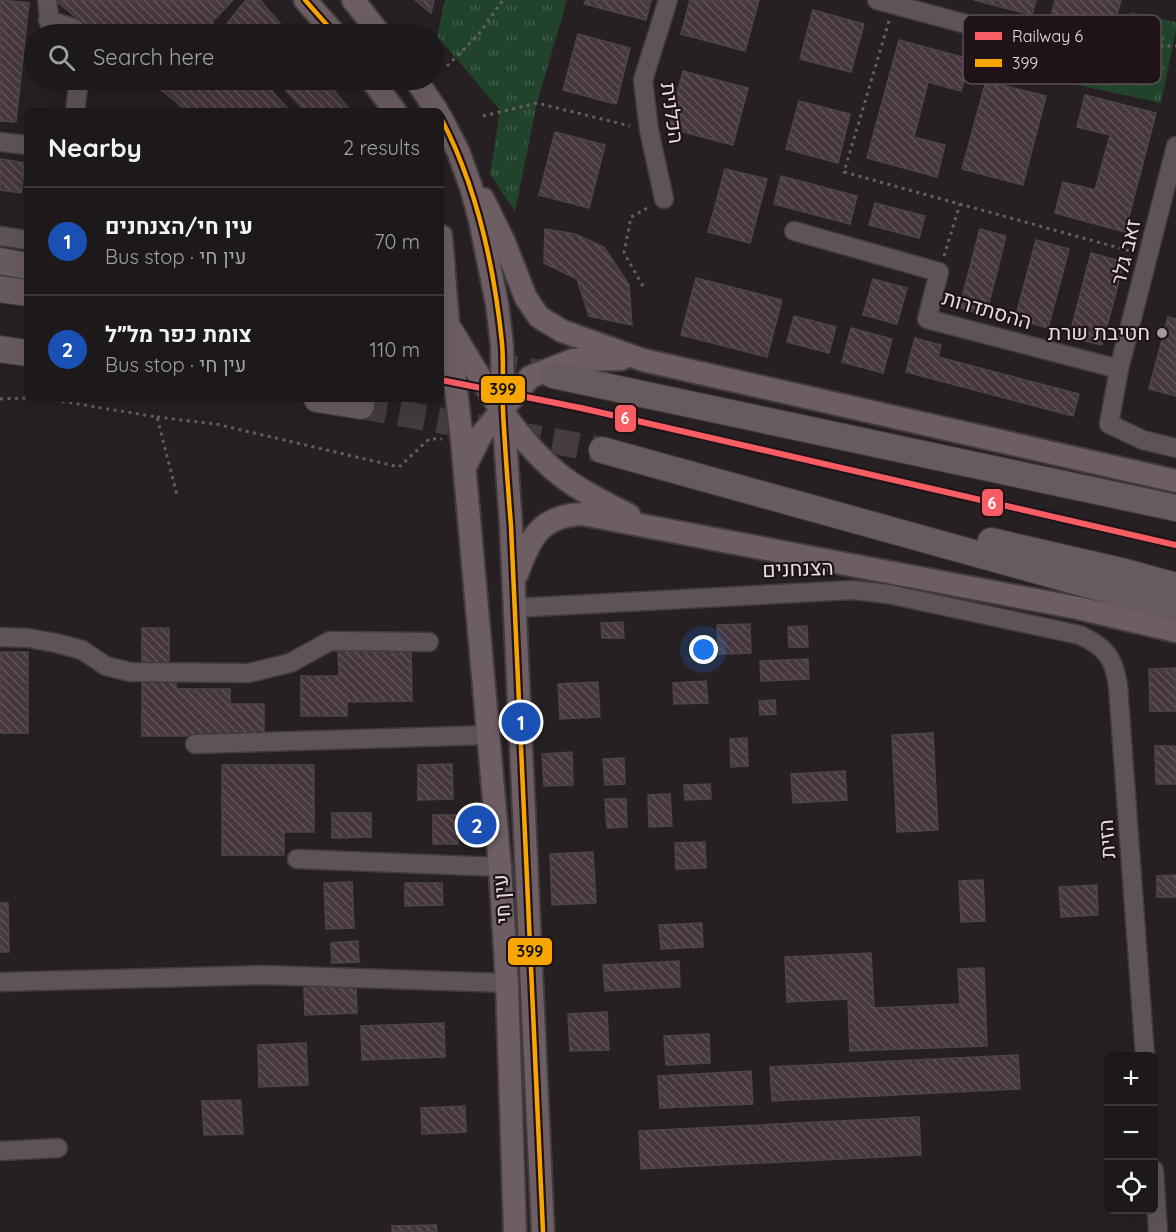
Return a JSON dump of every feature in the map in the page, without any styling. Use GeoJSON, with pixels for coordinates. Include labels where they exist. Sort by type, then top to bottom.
{"type":"FeatureCollection","features":[{"type":"Feature","properties":{"kind":"highway"},"geometry":{"type":"LineString","coordinates":[[0,261],[24,265]]}},
{"type":"Feature","properties":{"kind":"highway"},"geometry":{"type":"LineString","coordinates":[[0,289],[24,293]]}},
{"type":"Feature","properties":{"kind":"highway"},"geometry":{"type":"LineString","coordinates":[[0,349],[24,353]]}},
{"type":"Feature","properties":{"kind":"highway"},"geometry":{"type":"LineString","coordinates":[[553,375],[1172,507]]}},
{"type":"Feature","properties":{"kind":"highway"},"geometry":{"type":"LineString","coordinates":[[336,402],[362,406]]}},
{"type":"Feature","properties":{"kind":"highway"},"geometry":{"type":"LineString","coordinates":[[1176,586],[1125,572],[602,450],[1176,609]]}},
{"type":"Feature","properties":{"kind":"main road"},"geometry":{"type":"LineString","coordinates":[[305,0],[326,24]]}},
{"type":"Feature","properties":{"kind":"main road"},"geometry":{"type":"LineString","coordinates":[[353,0],[372,24]]}},
{"type":"Feature","properties":{"kind":"main road"},"geometry":{"type":"LineString","coordinates":[[379,90],[393,108]]}},
{"type":"Feature","properties":{"kind":"main road"},"geometry":{"type":"LineString","coordinates":[[423,90],[435,108]]}},
{"type":"Feature","properties":{"kind":"main road"},"geometry":{"type":"LineString","coordinates":[[444,123],[463,164],[495,220],[526,298],[539,317],[562,331],[643,360],[1176,481]]}},
{"type":"Feature","properties":{"kind":"main road","name":"עין חי"},"geometry":{"type":"LineString","coordinates":[[463,164],[480,220],[497,304],[503,358],[503,410],[514,581],[543,1232]]}},
{"type":"Feature","properties":{"kind":"main road"},"geometry":{"type":"LineString","coordinates":[[444,274],[457,396],[472,437],[510,506]]}},
{"type":"Feature","properties":{"kind":"main road"},"geometry":{"type":"LineString","coordinates":[[448,324],[483,381],[535,452],[563,477],[594,498],[660,528]]}},
{"type":"Feature","properties":{"kind":"main road"},"geometry":{"type":"LineString","coordinates":[[472,437],[503,410],[530,377],[561,363],[589,358],[643,360]]}},
{"type":"Feature","properties":{"kind":"main road"},"geometry":{"type":"LineString","coordinates":[[444,378],[457,396]]}},
{"type":"Feature","properties":{"kind":"main road","name":"עין חי"},"geometry":{"type":"LineString","coordinates":[[472,437],[465,469],[466,495],[500,867],[507,983],[515,1232]]}},
{"type":"Feature","properties":{"kind":"main road"},"geometry":{"type":"LineString","coordinates":[[514,581],[537,531],[558,518],[582,514],[1078,608],[1176,631]]}},
{"type":"Feature","properties":{"kind":"street"},"geometry":{"type":"LineString","coordinates":[[47,0],[50,24]]}},
{"type":"Feature","properties":{"kind":"street","name":"הכלנית"},"geometry":{"type":"LineString","coordinates":[[664,200],[643,80],[668,0]]}},
{"type":"Feature","properties":{"kind":"street"},"geometry":{"type":"LineString","coordinates":[[885,2],[930,7],[963,18]]}},
{"type":"Feature","properties":{"kind":"street"},"geometry":{"type":"LineString","coordinates":[[76,108],[78,90]]}},
{"type":"Feature","properties":{"kind":"street"},"geometry":{"type":"LineString","coordinates":[[0,142],[24,145]]}},
{"type":"Feature","properties":{"kind":"street","name":"זאב גלר"},"geometry":{"type":"LineString","coordinates":[[1176,146],[1119,369],[1109,424],[1143,440],[1176,448]]}},
{"type":"Feature","properties":{"kind":"street","name":"ההסתדרות"},"geometry":{"type":"LineString","coordinates":[[794,231],[939,272],[927,319],[1119,369]]}},
{"type":"Feature","properties":{"kind":"street"},"geometry":{"type":"LineString","coordinates":[[0,236],[24,240]]}},
{"type":"Feature","properties":{"kind":"street","name":"הצנחנים"},"geometry":{"type":"LineString","coordinates":[[514,608],[853,590],[888,594],[1080,635]]}},
{"type":"Feature","properties":{"kind":"street","name":"הזית"},"geometry":{"type":"LineString","coordinates":[[1080,635],[1105,650],[1113,664],[1118,686],[1145,1052]]}},
{"type":"Feature","properties":{"kind":"street"},"geometry":{"type":"LineString","coordinates":[[0,637],[28,638],[56,643],[82,651],[106,666],[130,672],[249,673],[290,663],[330,641],[429,642]]}},
{"type":"Feature","properties":{"kind":"street"},"geometry":{"type":"LineString","coordinates":[[195,744],[489,735]]}},
{"type":"Feature","properties":{"kind":"street"},"geometry":{"type":"LineString","coordinates":[[297,859],[500,867]]}},
{"type":"Feature","properties":{"kind":"street"},"geometry":{"type":"LineString","coordinates":[[0,982],[264,975],[507,983]]}},
{"type":"Feature","properties":{"kind":"street"},"geometry":{"type":"LineString","coordinates":[[0,1151],[58,1148]]}},
{"type":"Feature","properties":{"kind":"street"},"geometry":{"type":"LineString","coordinates":[[1157,1214],[1158,1232]]}},
{"type":"Feature","properties":{"kind":"path"},"geometry":{"type":"LineString","coordinates":[[447,66],[478,35],[503,0]]}},
{"type":"Feature","properties":{"kind":"path"},"geometry":{"type":"LineString","coordinates":[[885,2],[844,172],[1148,256]]}},
{"type":"Feature","properties":{"kind":"path"},"geometry":{"type":"LineString","coordinates":[[1161,46],[1176,46]]}},
{"type":"Feature","properties":{"kind":"path"},"geometry":{"type":"LineString","coordinates":[[483,116],[537,103],[650,130]]}},
{"type":"Feature","properties":{"kind":"path"},"geometry":{"type":"LineString","coordinates":[[643,286],[624,252],[631,217],[664,200]]}},
{"type":"Feature","properties":{"kind":"path"},"geometry":{"type":"LineString","coordinates":[[939,272],[960,204]]}},
{"type":"Feature","properties":{"kind":"path"},"geometry":{"type":"LineString","coordinates":[[0,399],[24,398]]}},
{"type":"Feature","properties":{"kind":"path"},"geometry":{"type":"LineString","coordinates":[[65,402],[216,424],[399,467],[429,439],[472,437]]}},
{"type":"Feature","properties":{"kind":"path"},"geometry":{"type":"LineString","coordinates":[[157,417],[177,495]]}},
{"type":"Feature","properties":{"kind":"green space"},"geometry":{"type":"Polygon","coordinates":[[[445,0],[567,0],[537,103],[515,212],[490,174],[500,110],[444,44],[444,24],[440,24],[445,0]]]}},
{"type":"Feature","properties":{"kind":"green space"},"geometry":{"type":"Polygon","coordinates":[[[1161,19],[1176,22],[1176,31],[1161,103],[1073,84],[1161,84],[1161,19]]]}},
{"type":"Feature","properties":{"kind":"building"},"geometry":{"type":"Polygon","coordinates":[[[0,0],[29,3],[27,24],[24,24],[24,49],[16,122],[0,121],[0,0]]]}},
{"type":"Feature","properties":{"kind":"building"},"geometry":{"type":"Polygon","coordinates":[[[55,0],[233,0],[212,22],[214,24],[84,24],[55,0]]]}},
{"type":"Feature","properties":{"kind":"building"},"geometry":{"type":"Polygon","coordinates":[[[246,0],[260,0],[280,24],[227,24],[246,0]]]}},
{"type":"Feature","properties":{"kind":"building"},"geometry":{"type":"Polygon","coordinates":[[[415,0],[434,0],[431,13],[415,0]]]}},
{"type":"Feature","properties":{"kind":"building"},"geometry":{"type":"Polygon","coordinates":[[[586,0],[651,0],[646,20],[584,4],[586,0]]]}},
{"type":"Feature","properties":{"kind":"building"},"geometry":{"type":"Polygon","coordinates":[[[690,0],[759,0],[745,51],[681,34],[690,0]]]}},
{"type":"Feature","properties":{"kind":"building"},"geometry":{"type":"Polygon","coordinates":[[[974,0],[1036,0],[1032,15],[974,0]]]}},
{"type":"Feature","properties":{"kind":"building"},"geometry":{"type":"Polygon","coordinates":[[[1055,0],[1121,0],[1117,15],[1052,15],[1055,0]]]}},
{"type":"Feature","properties":{"kind":"building"},"geometry":{"type":"Polygon","coordinates":[[[813,10],[864,24],[851,72],[800,59],[813,10]]]}},
{"type":"Feature","properties":{"kind":"building"},"geometry":{"type":"Polygon","coordinates":[[[578,34],[630,48],[616,104],[563,90],[578,34]]]}},
{"type":"Feature","properties":{"kind":"building"},"geometry":{"type":"Polygon","coordinates":[[[899,40],[963,57],[961,91],[928,82],[914,137],[945,145],[937,177],[867,158],[899,40]]]}},
{"type":"Feature","properties":{"kind":"building"},"geometry":{"type":"Polygon","coordinates":[[[683,71],[748,88],[733,145],[668,128],[683,71]]]}},
{"type":"Feature","properties":{"kind":"building"},"geometry":{"type":"Polygon","coordinates":[[[985,84],[998,84],[1046,96],[1023,185],[962,169],[985,84]]]}},
{"type":"Feature","properties":{"kind":"building"},"geometry":{"type":"Polygon","coordinates":[[[161,90],[271,90],[287,108],[183,108],[161,90]]]}},
{"type":"Feature","properties":{"kind":"building"},"geometry":{"type":"Polygon","coordinates":[[[285,90],[333,90],[348,108],[302,108],[285,90]]]}},
{"type":"Feature","properties":{"kind":"building"},"geometry":{"type":"Polygon","coordinates":[[[1085,95],[1156,113],[1125,232],[1055,213],[1063,182],[1095,190],[1110,135],[1077,127],[1085,95]]]}},
{"type":"Feature","properties":{"kind":"building"},"geometry":{"type":"Polygon","coordinates":[[[799,101],[850,114],[838,163],[786,149],[799,101]]]}},
{"type":"Feature","properties":{"kind":"building"},"geometry":{"type":"Polygon","coordinates":[[[555,132],[605,145],[589,208],[539,195],[555,132]]]}},
{"type":"Feature","properties":{"kind":"building"},"geometry":{"type":"Polygon","coordinates":[[[0,159],[24,163],[21,193],[0,190],[0,159]]]}},
{"type":"Feature","properties":{"kind":"building"},"geometry":{"type":"Polygon","coordinates":[[[725,169],[767,179],[750,243],[708,232],[725,169]]]}},
{"type":"Feature","properties":{"kind":"building"},"geometry":{"type":"Polygon","coordinates":[[[781,176],[857,196],[850,224],[774,204],[781,176]]]}},
{"type":"Feature","properties":{"kind":"building"},"geometry":{"type":"Polygon","coordinates":[[[875,203],[925,216],[919,238],[869,225],[875,203]]]}},
{"type":"Feature","properties":{"kind":"building"},"geometry":{"type":"Polygon","coordinates":[[[545,229],[575,234],[604,247],[629,285],[632,325],[589,316],[577,279],[544,263],[545,229]]]}},
{"type":"Feature","properties":{"kind":"building"},"geometry":{"type":"Polygon","coordinates":[[[980,229],[1006,236],[986,315],[959,308],[980,229]]]}},
{"type":"Feature","properties":{"kind":"building"},"geometry":{"type":"Polygon","coordinates":[[[1036,240],[1069,249],[1048,328],[1015,319],[1036,240]]]}},
{"type":"Feature","properties":{"kind":"building"},"geometry":{"type":"Polygon","coordinates":[[[1091,253],[1124,262],[1102,345],[1069,337],[1091,253]]]}},
{"type":"Feature","properties":{"kind":"building"},"geometry":{"type":"Polygon","coordinates":[[[696,278],[782,300],[767,357],[681,335],[696,278]]]}},
{"type":"Feature","properties":{"kind":"building"},"geometry":{"type":"Polygon","coordinates":[[[873,279],[907,288],[897,324],[863,315],[873,279]]]}},
{"type":"Feature","properties":{"kind":"building"},"geometry":{"type":"Polygon","coordinates":[[[794,316],[836,327],[829,353],[787,342],[794,316]]]}},
{"type":"Feature","properties":{"kind":"building"},"geometry":{"type":"Polygon","coordinates":[[[1168,317],[1176,319],[1176,396],[1149,389],[1168,317]]]}},
{"type":"Feature","properties":{"kind":"building"},"geometry":{"type":"Polygon","coordinates":[[[851,328],[892,339],[883,373],[842,362],[851,328]]]}},
{"type":"Feature","properties":{"kind":"building"},"geometry":{"type":"Polygon","coordinates":[[[915,338],[941,345],[938,357],[1079,394],[1073,416],[906,372],[915,338]]]}},
{"type":"Feature","properties":{"kind":"building"},"geometry":{"type":"Polygon","coordinates":[[[623,622],[624,638],[602,638],[601,623],[623,622]]]}},
{"type":"Feature","properties":{"kind":"building"},"geometry":{"type":"Polygon","coordinates":[[[750,624],[751,653],[719,654],[717,625],[750,624]]]}},
{"type":"Feature","properties":{"kind":"building"},"geometry":{"type":"Polygon","coordinates":[[[807,626],[808,647],[789,647],[788,627],[807,626]]]}},
{"type":"Feature","properties":{"kind":"building"},"geometry":{"type":"Polygon","coordinates":[[[142,628],[169,628],[169,663],[142,663],[142,628]]]}},
{"type":"Feature","properties":{"kind":"building"},"geometry":{"type":"Polygon","coordinates":[[[411,648],[412,701],[347,702],[347,716],[301,716],[301,676],[339,676],[338,649],[411,648]]]}},
{"type":"Feature","properties":{"kind":"building"},"geometry":{"type":"Polygon","coordinates":[[[0,652],[28,652],[28,733],[0,733],[0,652]]]}},
{"type":"Feature","properties":{"kind":"building"},"geometry":{"type":"Polygon","coordinates":[[[808,659],[809,679],[761,681],[760,661],[808,659]]]}},
{"type":"Feature","properties":{"kind":"building"},"geometry":{"type":"Polygon","coordinates":[[[1176,668],[1176,711],[1150,711],[1149,669],[1176,668]]]}},
{"type":"Feature","properties":{"kind":"building"},"geometry":{"type":"Polygon","coordinates":[[[142,680],[176,680],[176,689],[230,689],[230,704],[264,704],[264,736],[142,736],[142,680]]]}},
{"type":"Feature","properties":{"kind":"building"},"geometry":{"type":"Polygon","coordinates":[[[706,681],[708,703],[674,704],[673,683],[706,681]]]}},
{"type":"Feature","properties":{"kind":"building"},"geometry":{"type":"Polygon","coordinates":[[[598,682],[600,717],[560,719],[558,684],[598,682]]]}},
{"type":"Feature","properties":{"kind":"building"},"geometry":{"type":"Polygon","coordinates":[[[775,700],[776,714],[760,715],[759,701],[775,700]]]}},
{"type":"Feature","properties":{"kind":"building"},"geometry":{"type":"Polygon","coordinates":[[[933,733],[938,830],[897,832],[892,735],[933,733]]]}},
{"type":"Feature","properties":{"kind":"building"},"geometry":{"type":"Polygon","coordinates":[[[747,738],[748,766],[731,767],[730,739],[747,738]]]}},
{"type":"Feature","properties":{"kind":"building"},"geometry":{"type":"Polygon","coordinates":[[[1155,746],[1176,746],[1176,784],[1156,784],[1155,746]]]}},
{"type":"Feature","properties":{"kind":"building"},"geometry":{"type":"Polygon","coordinates":[[[572,752],[573,785],[544,786],[542,754],[572,752]]]}},
{"type":"Feature","properties":{"kind":"building"},"geometry":{"type":"Polygon","coordinates":[[[624,758],[625,784],[605,785],[603,759],[624,758]]]}},
{"type":"Feature","properties":{"kind":"building"},"geometry":{"type":"Polygon","coordinates":[[[452,764],[453,799],[418,800],[418,765],[452,764]]]}},
{"type":"Feature","properties":{"kind":"building"},"geometry":{"type":"Polygon","coordinates":[[[222,765],[314,765],[314,832],[284,832],[284,855],[222,855],[222,765]]]}},
{"type":"Feature","properties":{"kind":"building"},"geometry":{"type":"Polygon","coordinates":[[[845,771],[847,800],[793,803],[791,774],[845,771]]]}},
{"type":"Feature","properties":{"kind":"building"},"geometry":{"type":"Polygon","coordinates":[[[710,784],[711,799],[685,800],[684,785],[710,784]]]}},
{"type":"Feature","properties":{"kind":"building"},"geometry":{"type":"Polygon","coordinates":[[[670,794],[672,826],[649,827],[648,795],[670,794]]]}},
{"type":"Feature","properties":{"kind":"building"},"geometry":{"type":"Polygon","coordinates":[[[605,799],[626,799],[627,827],[607,828],[605,799]]]}},
{"type":"Feature","properties":{"kind":"building"},"geometry":{"type":"Polygon","coordinates":[[[332,813],[371,813],[371,837],[332,838],[332,813]]]}},
{"type":"Feature","properties":{"kind":"building"},"geometry":{"type":"Polygon","coordinates":[[[433,815],[458,815],[458,844],[433,844],[433,815]]]}},
{"type":"Feature","properties":{"kind":"building"},"geometry":{"type":"Polygon","coordinates":[[[705,842],[706,868],[676,869],[675,843],[705,842]]]}},
{"type":"Feature","properties":{"kind":"building"},"geometry":{"type":"Polygon","coordinates":[[[593,852],[596,903],[552,905],[550,854],[593,852]]]}},
{"type":"Feature","properties":{"kind":"building"},"geometry":{"type":"Polygon","coordinates":[[[1176,875],[1176,897],[1157,897],[1157,876],[1176,875]]]}},
{"type":"Feature","properties":{"kind":"building"},"geometry":{"type":"Polygon","coordinates":[[[983,880],[985,921],[961,922],[959,881],[983,880]]]}},
{"type":"Feature","properties":{"kind":"building"},"geometry":{"type":"Polygon","coordinates":[[[352,882],[354,928],[326,929],[324,883],[352,882]]]}},
{"type":"Feature","properties":{"kind":"building"},"geometry":{"type":"Polygon","coordinates":[[[405,883],[442,883],[443,905],[405,906],[405,883]]]}},
{"type":"Feature","properties":{"kind":"building"},"geometry":{"type":"Polygon","coordinates":[[[1097,885],[1098,915],[1061,917],[1059,887],[1097,885]]]}},
{"type":"Feature","properties":{"kind":"building"},"geometry":{"type":"Polygon","coordinates":[[[0,903],[8,903],[9,952],[0,952],[0,903]]]}},
{"type":"Feature","properties":{"kind":"building"},"geometry":{"type":"Polygon","coordinates":[[[702,923],[703,947],[661,949],[659,925],[702,923]]]}},
{"type":"Feature","properties":{"kind":"building"},"geometry":{"type":"Polygon","coordinates":[[[358,941],[359,962],[332,963],[331,943],[358,941]]]}},
{"type":"Feature","properties":{"kind":"building"},"geometry":{"type":"Polygon","coordinates":[[[871,953],[874,1008],[960,1004],[958,969],[984,968],[987,1046],[850,1051],[848,999],[787,1002],[785,957],[871,953]]]}},
{"type":"Feature","properties":{"kind":"building"},"geometry":{"type":"Polygon","coordinates":[[[679,961],[680,987],[605,991],[603,965],[679,961]]]}},
{"type":"Feature","properties":{"kind":"building"},"geometry":{"type":"Polygon","coordinates":[[[356,986],[357,1013],[305,1015],[304,988],[356,986]]]}},
{"type":"Feature","properties":{"kind":"building"},"geometry":{"type":"Polygon","coordinates":[[[607,1012],[609,1050],[570,1051],[568,1014],[607,1012]]]}},
{"type":"Feature","properties":{"kind":"building"},"geometry":{"type":"Polygon","coordinates":[[[444,1023],[445,1057],[362,1060],[361,1026],[444,1023]]]}},
{"type":"Feature","properties":{"kind":"building"},"geometry":{"type":"Polygon","coordinates":[[[709,1034],[710,1063],[666,1065],[664,1036],[709,1034]]]}},
{"type":"Feature","properties":{"kind":"building"},"geometry":{"type":"Polygon","coordinates":[[[306,1043],[308,1085],[259,1087],[258,1045],[306,1043]]]}},
{"type":"Feature","properties":{"kind":"building"},"geometry":{"type":"Polygon","coordinates":[[[1018,1055],[1020,1089],[772,1101],[770,1067],[1018,1055]]]}},
{"type":"Feature","properties":{"kind":"building"},"geometry":{"type":"Polygon","coordinates":[[[751,1071],[753,1104],[660,1108],[658,1076],[751,1071]]]}},
{"type":"Feature","properties":{"kind":"building"},"geometry":{"type":"Polygon","coordinates":[[[241,1100],[243,1134],[204,1135],[202,1101],[241,1100]]]}},
{"type":"Feature","properties":{"kind":"building"},"geometry":{"type":"Polygon","coordinates":[[[465,1106],[466,1132],[422,1134],[421,1108],[465,1106]]]}},
{"type":"Feature","properties":{"kind":"building"},"geometry":{"type":"Polygon","coordinates":[[[919,1117],[921,1155],[641,1169],[639,1131],[919,1117]]]}},
{"type":"Feature","properties":{"kind":"building"},"geometry":{"type":"Polygon","coordinates":[[[436,1225],[437,1232],[392,1232],[392,1226],[436,1225]]]}},
{"type":"Feature","properties":{"kind":"tunnel"},"geometry":{"type":"LineString","coordinates":[[452,358],[553,375]]}},
{"type":"Feature","properties":{"kind":"tunnel"},"geometry":{"type":"LineString","coordinates":[[361,406],[602,450]]}},
{"type":"Feature","properties":{"kind":"rail line","name":"6"},"geometry":{"type":"LineString","coordinates":[[444,381],[581,408],[1176,545]]}},
{"type":"Feature","properties":{"kind":"transit line","name":"399"},"geometry":{"type":"LineString","coordinates":[[305,0],[326,24]]}},
{"type":"Feature","properties":{"kind":"transit line","name":"399"},"geometry":{"type":"LineString","coordinates":[[444,124],[465,171],[482,227],[489,256],[502,343],[503,411],[511,526],[543,1232]]}},
{"type":"Feature","properties":{"kind":"place","name":"חטיבת שרת"},"geometry":{"type":"Point","coordinates":[1162,333]}},
{"type":"Feature","properties":{"kind":"place","name":"עין חי/הצנחנים"},"geometry":{"type":"Point","coordinates":[521,722]}},
{"type":"Feature","properties":{"kind":"place","name":"צומת כפר מל״ל"},"geometry":{"type":"Point","coordinates":[477,825]}}]}
